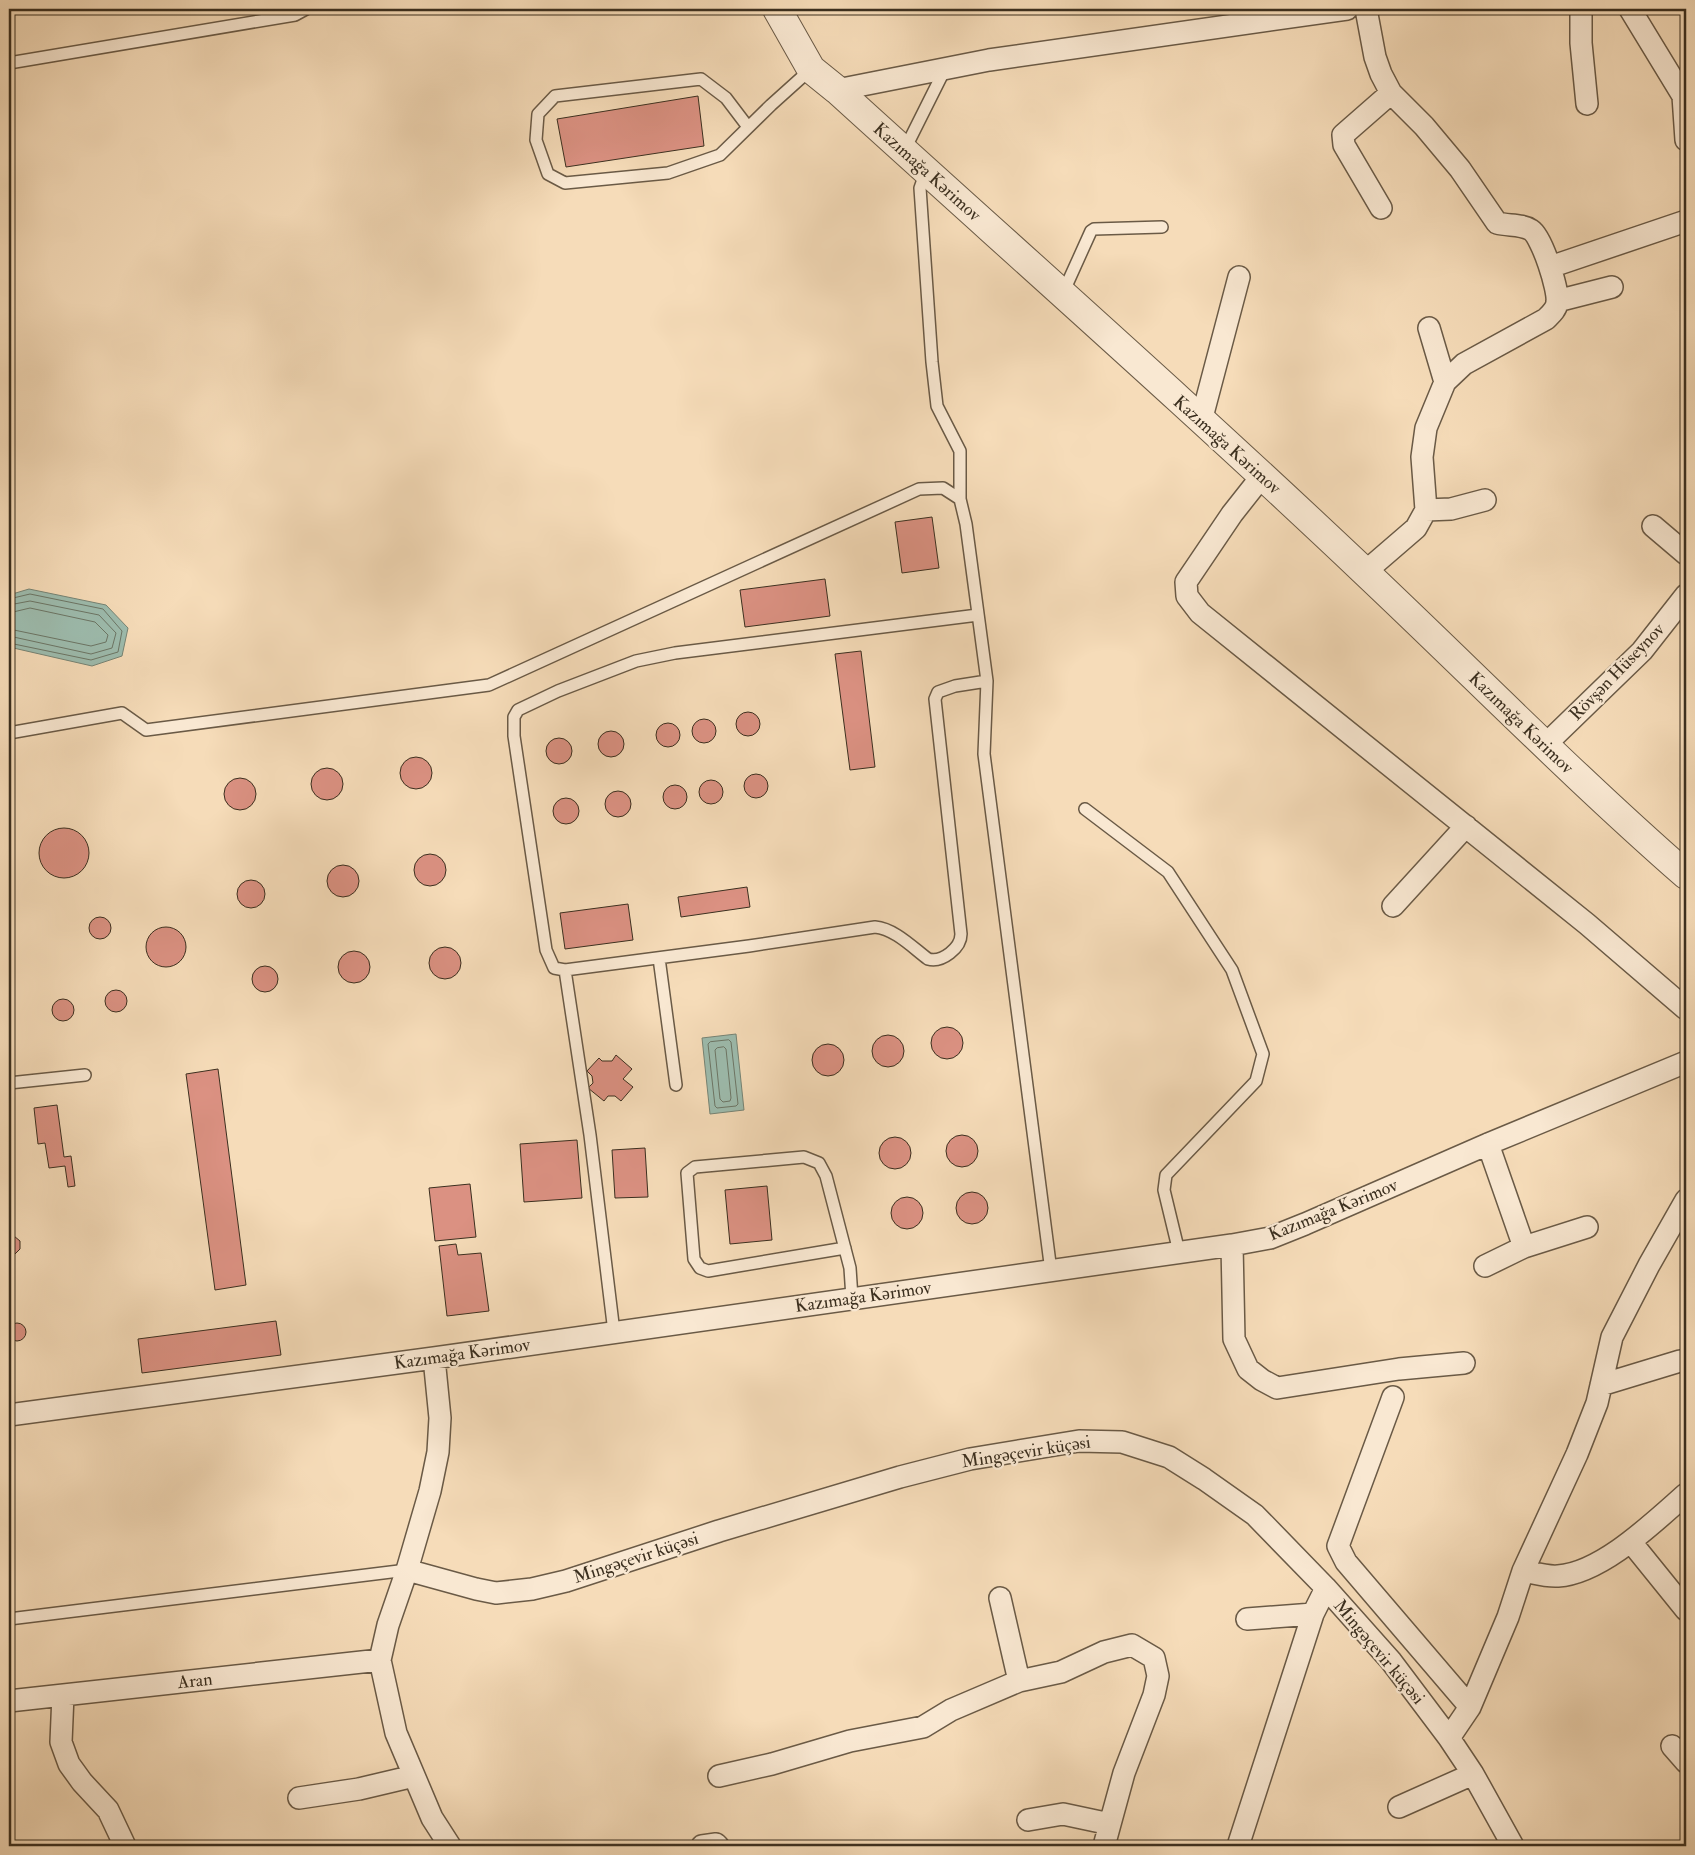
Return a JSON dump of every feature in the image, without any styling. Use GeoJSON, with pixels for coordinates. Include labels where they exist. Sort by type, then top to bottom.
{"type":"FeatureCollection","features":[{"type":"Feature","properties":{"kind":"street","name":"Kazımağa Kərimov"},"geometry":{"type":"LineString","coordinates":[[777,9],[811,69],[838,90],[1262,476],[1365,572],[1544,746],[1637,833],[1686,875]]}},
{"type":"Feature","properties":{"kind":"street"},"geometry":{"type":"LineString","coordinates":[[838,90],[990,60],[1347,9]]}},
{"type":"Feature","properties":{"kind":"street"},"geometry":{"type":"LineString","coordinates":[[1365,572],[1416,528],[1426,510],[1422,457],[1426,428],[1445,382],[1464,364],[1546,319],[1556,308],[1558,301],[1550,267],[1538,236],[1530,229],[1522,226],[1497,223],[1460,169],[1424,126],[1391,93],[1381,74],[1375,56],[1366,9]]}},
{"type":"Feature","properties":{"kind":"street"},"geometry":{"type":"LineString","coordinates":[[1581,9],[1581,43],[1587,104]]}},
{"type":"Feature","properties":{"kind":"street"},"geometry":{"type":"LineString","coordinates":[[1630,9],[1683,96],[1686,140]]}},
{"type":"Feature","properties":{"kind":"street"},"geometry":{"type":"LineString","coordinates":[[1382,208],[1344,145],[1343,134],[1391,93]]}},
{"type":"Feature","properties":{"kind":"street"},"geometry":{"type":"LineString","coordinates":[[1550,267],[1686,221]]}},
{"type":"Feature","properties":{"kind":"street"},"geometry":{"type":"LineString","coordinates":[[1201,421],[1240,277]]}},
{"type":"Feature","properties":{"kind":"street"},"geometry":{"type":"LineString","coordinates":[[1558,301],[1612,287]]}},
{"type":"Feature","properties":{"kind":"street"},"geometry":{"type":"LineString","coordinates":[[1430,328],[1445,382]]}},
{"type":"Feature","properties":{"kind":"street"},"geometry":{"type":"LineString","coordinates":[[1262,476],[1232,514],[1186,582],[1186,596],[1200,613],[1587,924],[1686,1008]]}},
{"type":"Feature","properties":{"kind":"street"},"geometry":{"type":"LineString","coordinates":[[1426,510],[1452,509],[1486,500]]}},
{"type":"Feature","properties":{"kind":"street"},"geometry":{"type":"LineString","coordinates":[[1653,526],[1686,554]]}},
{"type":"Feature","properties":{"kind":"street","name":"Rövşən Hüseynov"},"geometry":{"type":"LineString","coordinates":[[1544,746],[1642,651],[1686,596]]}},
{"type":"Feature","properties":{"kind":"street"},"geometry":{"type":"LineString","coordinates":[[1393,906],[1466,826]]}},
{"type":"Feature","properties":{"kind":"street","name":"Kazımağa Kərimov"},"geometry":{"type":"LineString","coordinates":[[9,1415],[434,1358],[1232,1245],[1270,1238],[1488,1144],[1686,1062]]}},
{"type":"Feature","properties":{"kind":"street"},"geometry":{"type":"LineString","coordinates":[[1488,1144],[1524,1247]]}},
{"type":"Feature","properties":{"kind":"street"},"geometry":{"type":"LineString","coordinates":[[1448,1738],[1470,1707],[1508,1617],[1523,1571],[1577,1454],[1597,1403],[1612,1337],[1649,1265],[1686,1200]]}},
{"type":"Feature","properties":{"kind":"street"},"geometry":{"type":"LineString","coordinates":[[1485,1266],[1524,1247],[1587,1226]]}},
{"type":"Feature","properties":{"kind":"street"},"geometry":{"type":"LineString","coordinates":[[1232,1245],[1234,1339],[1248,1368],[1262,1380],[1277,1388],[1391,1370],[1464,1363]]}},
{"type":"Feature","properties":{"kind":"street"},"geometry":{"type":"LineString","coordinates":[[434,1358],[440,1418],[438,1452],[430,1491],[407,1570],[388,1625],[380,1660],[396,1733],[432,1818],[450,1846]]}},
{"type":"Feature","properties":{"kind":"street"},"geometry":{"type":"LineString","coordinates":[[1601,1385],[1680,1360]]}},
{"type":"Feature","properties":{"kind":"street"},"geometry":{"type":"LineString","coordinates":[[1394,1397],[1338,1546],[1346,1562],[1470,1707]]}},
{"type":"Feature","properties":{"kind":"street","name":"Mingəçevir küçəsi"},"geometry":{"type":"LineString","coordinates":[[407,1570],[476,1589],[496,1592],[532,1589],[566,1581],[720,1531],[900,1477],[970,1459],[1079,1441],[1122,1442],[1169,1456],[1255,1515],[1326,1588],[1391,1661],[1448,1738],[1473,1774],[1513,1846]]}},
{"type":"Feature","properties":{"kind":"street"},"geometry":{"type":"LineString","coordinates":[[1523,1571],[1557,1576],[1576,1573],[1631,1542],[1686,1494]]}},
{"type":"Feature","properties":{"kind":"street"},"geometry":{"type":"LineString","coordinates":[[1631,1542],[1686,1610]]}},
{"type":"Feature","properties":{"kind":"street"},"geometry":{"type":"LineString","coordinates":[[1238,1846],[1313,1614],[1326,1588]]}},
{"type":"Feature","properties":{"kind":"street"},"geometry":{"type":"LineString","coordinates":[[1000,1598],[1019,1681]]}},
{"type":"Feature","properties":{"kind":"street"},"geometry":{"type":"LineString","coordinates":[[1247,1619],[1313,1614]]}},
{"type":"Feature","properties":{"kind":"street"},"geometry":{"type":"LineString","coordinates":[[719,1776],[772,1764],[850,1742],[923,1727],[951,1710],[1019,1681],[1061,1672],[1104,1652],[1132,1645],[1154,1658],[1158,1676],[1154,1695],[1124,1772],[1104,1846]]}},
{"type":"Feature","properties":{"kind":"street","name":"Aran"},"geometry":{"type":"LineString","coordinates":[[9,1701],[380,1660]]}},
{"type":"Feature","properties":{"kind":"street"},"geometry":{"type":"LineString","coordinates":[[63,1696],[61,1742],[69,1764],[82,1782],[108,1810],[125,1846]]}},
{"type":"Feature","properties":{"kind":"street"},"geometry":{"type":"LineString","coordinates":[[1672,1746],[1686,1762]]}},
{"type":"Feature","properties":{"kind":"street"},"geometry":{"type":"LineString","coordinates":[[1399,1807],[1473,1774]]}},
{"type":"Feature","properties":{"kind":"street"},"geometry":{"type":"LineString","coordinates":[[299,1798],[359,1789],[414,1776]]}},
{"type":"Feature","properties":{"kind":"street"},"geometry":{"type":"LineString","coordinates":[[1028,1820],[1063,1814],[1110,1824]]}},
{"type":"Feature","properties":{"kind":"street"},"geometry":{"type":"LineString","coordinates":[[702,1846],[716,1844],[718,1846]]}},
{"type":"Feature","properties":{"kind":"lane"},"geometry":{"type":"LineString","coordinates":[[9,63],[295,15],[306,9]]}},
{"type":"Feature","properties":{"kind":"lane"},"geometry":{"type":"LineString","coordinates":[[748,127],[726,98],[701,79],[555,96],[538,114],[536,140],[548,174],[565,184],[668,173],[720,155],[811,69]]}},
{"type":"Feature","properties":{"kind":"lane"},"geometry":{"type":"LineString","coordinates":[[904,151],[945,69]]}},
{"type":"Feature","properties":{"kind":"lane"},"geometry":{"type":"LineString","coordinates":[[926,171],[920,188],[932,362],[937,406],[960,451],[960,499],[966,524],[987,681],[984,754],[1050,1270]]}},
{"type":"Feature","properties":{"kind":"lane"},"geometry":{"type":"LineString","coordinates":[[1062,294],[1092,231],[1162,227]]}},
{"type":"Feature","properties":{"kind":"lane"},"geometry":{"type":"LineString","coordinates":[[9,733],[122,714],[146,730],[489,685],[918,489],[943,488],[960,499]]}},
{"type":"Feature","properties":{"kind":"lane"},"geometry":{"type":"LineString","coordinates":[[978,615],[675,653],[636,661],[558,691],[518,710],[514,717],[514,736],[546,950],[554,968],[565,970],[659,958],[832,934],[874,926],[892,931],[928,959],[935,961],[957,947],[961,942],[961,934],[935,699],[938,692],[954,686],[987,681]]}},
{"type":"Feature","properties":{"kind":"lane"},"geometry":{"type":"LineString","coordinates":[[1085,809],[1168,872],[1232,970],[1262,1054],[1256,1081],[1166,1175],[1164,1190],[1179,1252]]}},
{"type":"Feature","properties":{"kind":"lane"},"geometry":{"type":"LineString","coordinates":[[659,958],[676,1085]]}},
{"type":"Feature","properties":{"kind":"lane"},"geometry":{"type":"LineString","coordinates":[[565,970],[590,1135],[614,1332]]}},
{"type":"Feature","properties":{"kind":"lane"},"geometry":{"type":"LineString","coordinates":[[9,1084],[85,1075]]}},
{"type":"Feature","properties":{"kind":"lane"},"geometry":{"type":"LineString","coordinates":[[845,1248],[708,1271],[700,1268],[694,1259],[687,1173],[695,1167],[804,1157],[819,1163],[826,1176],[845,1248],[850,1268],[852,1298]]}},
{"type":"Feature","properties":{"kind":"lane"},"geometry":{"type":"LineString","coordinates":[[9,1619],[407,1570]]}},
{"type":"Feature","properties":{"kind":"water"},"geometry":{"type":"Polygon","coordinates":[[[29,589],[106,605],[128,628],[122,656],[92,666],[9,647],[9,595],[29,589]]]}},
{"type":"Feature","properties":{"kind":"water"},"geometry":{"type":"Polygon","coordinates":[[[736,1034],[744,1110],[710,1114],[702,1038],[736,1034]]]}},
{"type":"Feature","properties":{"kind":"building"},"geometry":{"type":"Polygon","coordinates":[[[698,96],[704,146],[566,167],[557,119],[698,96]]]}},
{"type":"Feature","properties":{"kind":"building"},"geometry":{"type":"Polygon","coordinates":[[[932,517],[939,568],[902,573],[895,522],[932,517]]]}},
{"type":"Feature","properties":{"kind":"building"},"geometry":{"type":"Polygon","coordinates":[[[825,579],[830,616],[745,627],[740,590],[825,579]]]}},
{"type":"Feature","properties":{"kind":"building"},"geometry":{"type":"Polygon","coordinates":[[[861,651],[875,767],[850,770],[835,654],[861,651]]]}},
{"type":"Feature","properties":{"kind":"building"},"geometry":{"type":"Polygon","coordinates":[[[748,712],[756,716],[760,724],[756,732],[748,736],[740,732],[736,724],[740,716],[748,712]]]}},
{"type":"Feature","properties":{"kind":"building"},"geometry":{"type":"Polygon","coordinates":[[[704,719],[712,723],[716,731],[712,739],[704,743],[696,739],[692,731],[696,723],[704,719]]]}},
{"type":"Feature","properties":{"kind":"building"},"geometry":{"type":"Polygon","coordinates":[[[668,723],[676,727],[680,735],[676,743],[668,747],[660,743],[656,735],[660,727],[668,723]]]}},
{"type":"Feature","properties":{"kind":"building"},"geometry":{"type":"Polygon","coordinates":[[[611,731],[621,734],[624,744],[621,754],[611,757],[601,754],[598,744],[601,734],[611,731]]]}},
{"type":"Feature","properties":{"kind":"building"},"geometry":{"type":"Polygon","coordinates":[[[559,738],[568,742],[572,751],[568,760],[559,764],[550,760],[546,751],[550,742],[559,738]]]}},
{"type":"Feature","properties":{"kind":"building"},"geometry":{"type":"Polygon","coordinates":[[[416,757],[422,758],[427,762],[431,767],[431,779],[427,784],[422,788],[416,789],[410,788],[405,784],[401,779],[400,773],[401,767],[405,762],[410,758],[416,757]]]}},
{"type":"Feature","properties":{"kind":"building"},"geometry":{"type":"Polygon","coordinates":[[[327,768],[333,769],[338,773],[342,778],[342,790],[338,795],[333,799],[327,800],[321,799],[316,795],[312,790],[311,784],[312,778],[316,773],[321,769],[327,768]]]}},
{"type":"Feature","properties":{"kind":"building"},"geometry":{"type":"Polygon","coordinates":[[[756,774],[764,778],[768,786],[764,794],[756,798],[748,794],[744,786],[748,778],[756,774]]]}},
{"type":"Feature","properties":{"kind":"building"},"geometry":{"type":"Polygon","coordinates":[[[240,778],[246,779],[251,783],[255,788],[255,800],[251,805],[246,809],[240,810],[234,809],[229,805],[225,800],[224,794],[225,788],[229,783],[234,779],[240,778]]]}},
{"type":"Feature","properties":{"kind":"building"},"geometry":{"type":"Polygon","coordinates":[[[711,780],[719,784],[723,792],[719,800],[711,804],[703,800],[699,792],[703,784],[711,780]]]}},
{"type":"Feature","properties":{"kind":"building"},"geometry":{"type":"Polygon","coordinates":[[[675,785],[683,789],[687,797],[683,805],[675,809],[667,805],[663,797],[667,789],[675,785]]]}},
{"type":"Feature","properties":{"kind":"building"},"geometry":{"type":"Polygon","coordinates":[[[618,791],[627,795],[631,804],[627,813],[618,817],[609,813],[605,804],[609,795],[618,791]]]}},
{"type":"Feature","properties":{"kind":"building"},"geometry":{"type":"Polygon","coordinates":[[[566,798],[576,801],[579,811],[576,821],[566,824],[556,821],[553,811],[556,801],[566,798]]]}},
{"type":"Feature","properties":{"kind":"building"},"geometry":{"type":"Polygon","coordinates":[[[59,828],[69,828],[82,835],[89,848],[89,858],[82,871],[69,878],[59,878],[50,874],[43,867],[39,858],[39,848],[43,839],[50,832],[59,828]]]}},
{"type":"Feature","properties":{"kind":"building"},"geometry":{"type":"Polygon","coordinates":[[[430,854],[436,855],[441,859],[445,864],[445,876],[441,881],[436,885],[430,886],[424,885],[419,881],[415,876],[414,870],[415,864],[419,859],[424,855],[430,854]]]}},
{"type":"Feature","properties":{"kind":"building"},"geometry":{"type":"Polygon","coordinates":[[[343,865],[349,866],[354,870],[358,875],[358,887],[354,892],[349,896],[343,897],[337,896],[332,892],[328,887],[327,881],[328,875],[332,870],[337,866],[343,865]]]}},
{"type":"Feature","properties":{"kind":"building"},"geometry":{"type":"Polygon","coordinates":[[[251,880],[261,884],[265,894],[261,904],[251,908],[241,904],[237,894],[241,884],[251,880]]]}},
{"type":"Feature","properties":{"kind":"building"},"geometry":{"type":"Polygon","coordinates":[[[747,887],[750,907],[681,917],[678,897],[747,887]]]}},
{"type":"Feature","properties":{"kind":"building"},"geometry":{"type":"Polygon","coordinates":[[[628,904],[633,940],[565,949],[560,913],[628,904]]]}},
{"type":"Feature","properties":{"kind":"building"},"geometry":{"type":"Polygon","coordinates":[[[100,917],[108,920],[111,928],[108,936],[100,939],[92,936],[89,928],[92,920],[100,917]]]}},
{"type":"Feature","properties":{"kind":"building"},"geometry":{"type":"Polygon","coordinates":[[[170,927],[177,930],[183,936],[186,947],[185,955],[177,964],[170,967],[162,967],[155,964],[147,955],[146,943],[149,936],[158,928],[170,927]]]}},
{"type":"Feature","properties":{"kind":"building"},"geometry":{"type":"Polygon","coordinates":[[[445,947],[451,948],[456,952],[460,957],[460,969],[456,974],[451,978],[445,979],[439,978],[434,974],[430,969],[429,963],[430,957],[434,952],[439,948],[445,947]]]}},
{"type":"Feature","properties":{"kind":"building"},"geometry":{"type":"Polygon","coordinates":[[[354,951],[360,952],[365,956],[369,961],[369,973],[365,978],[360,982],[354,983],[348,982],[343,978],[339,973],[338,967],[339,961],[343,956],[348,952],[354,951]]]}},
{"type":"Feature","properties":{"kind":"building"},"geometry":{"type":"Polygon","coordinates":[[[265,966],[275,969],[278,979],[275,989],[265,992],[255,989],[252,979],[255,969],[265,966]]]}},
{"type":"Feature","properties":{"kind":"building"},"geometry":{"type":"Polygon","coordinates":[[[116,990],[124,993],[127,1001],[124,1009],[116,1012],[108,1009],[105,1001],[108,993],[116,990]]]}},
{"type":"Feature","properties":{"kind":"building"},"geometry":{"type":"Polygon","coordinates":[[[63,999],[71,1002],[74,1010],[71,1018],[63,1021],[55,1018],[52,1010],[55,1002],[63,999]]]}},
{"type":"Feature","properties":{"kind":"building"},"geometry":{"type":"Polygon","coordinates":[[[947,1027],[953,1028],[958,1032],[962,1037],[962,1049],[958,1054],[953,1058],[947,1059],[941,1058],[936,1054],[932,1049],[931,1043],[932,1037],[936,1032],[941,1028],[947,1027]]]}},
{"type":"Feature","properties":{"kind":"building"},"geometry":{"type":"Polygon","coordinates":[[[888,1035],[900,1039],[904,1051],[900,1063],[888,1067],[876,1063],[872,1051],[876,1039],[888,1035]]]}},
{"type":"Feature","properties":{"kind":"building"},"geometry":{"type":"Polygon","coordinates":[[[828,1044],[840,1048],[844,1060],[840,1072],[828,1076],[816,1072],[812,1060],[816,1048],[828,1044]]]}},
{"type":"Feature","properties":{"kind":"building"},"geometry":{"type":"Polygon","coordinates":[[[616,1055],[632,1069],[623,1079],[633,1087],[621,1101],[615,1096],[608,1096],[604,1101],[588,1088],[593,1083],[592,1076],[587,1071],[599,1058],[602,1061],[612,1061],[616,1055]]]}},
{"type":"Feature","properties":{"kind":"building"},"geometry":{"type":"Polygon","coordinates":[[[218,1069],[246,1285],[215,1290],[186,1074],[218,1069]]]}},
{"type":"Feature","properties":{"kind":"building"},"geometry":{"type":"Polygon","coordinates":[[[57,1105],[64,1157],[71,1156],[75,1186],[68,1187],[65,1166],[49,1168],[45,1143],[38,1144],[34,1108],[57,1105]]]}},
{"type":"Feature","properties":{"kind":"building"},"geometry":{"type":"Polygon","coordinates":[[[962,1135],[974,1139],[978,1151],[974,1163],[962,1167],[950,1163],[946,1151],[950,1139],[962,1135]]]}},
{"type":"Feature","properties":{"kind":"building"},"geometry":{"type":"Polygon","coordinates":[[[895,1137],[907,1141],[911,1153],[907,1165],[895,1169],[883,1165],[879,1153],[883,1141],[895,1137]]]}},
{"type":"Feature","properties":{"kind":"building"},"geometry":{"type":"Polygon","coordinates":[[[577,1140],[582,1198],[524,1202],[520,1144],[577,1140]]]}},
{"type":"Feature","properties":{"kind":"building"},"geometry":{"type":"Polygon","coordinates":[[[645,1148],[648,1197],[615,1198],[612,1150],[645,1148]]]}},
{"type":"Feature","properties":{"kind":"building"},"geometry":{"type":"Polygon","coordinates":[[[470,1184],[476,1237],[435,1241],[429,1188],[470,1184]]]}},
{"type":"Feature","properties":{"kind":"building"},"geometry":{"type":"Polygon","coordinates":[[[767,1186],[772,1240],[730,1244],[725,1190],[767,1186]]]}},
{"type":"Feature","properties":{"kind":"building"},"geometry":{"type":"Polygon","coordinates":[[[972,1192],[984,1196],[988,1208],[984,1220],[972,1224],[960,1220],[956,1208],[960,1196],[972,1192]]]}},
{"type":"Feature","properties":{"kind":"building"},"geometry":{"type":"Polygon","coordinates":[[[907,1197],[919,1201],[923,1213],[919,1225],[907,1229],[895,1225],[891,1213],[895,1201],[907,1197]]]}},
{"type":"Feature","properties":{"kind":"building"},"geometry":{"type":"Polygon","coordinates":[[[9,1235],[14,1236],[20,1241],[20,1249],[14,1255],[9,1255],[9,1235]]]}},
{"type":"Feature","properties":{"kind":"building"},"geometry":{"type":"Polygon","coordinates":[[[456,1244],[458,1255],[481,1253],[489,1311],[447,1316],[439,1246],[456,1244]]]}},
{"type":"Feature","properties":{"kind":"building"},"geometry":{"type":"Polygon","coordinates":[[[276,1321],[281,1355],[142,1373],[138,1339],[276,1321]]]}},
{"type":"Feature","properties":{"kind":"building"},"geometry":{"type":"Polygon","coordinates":[[[13,1323],[21,1323],[26,1328],[24,1339],[13,1341],[8,1336],[8,1328],[13,1323]]]}}]}
